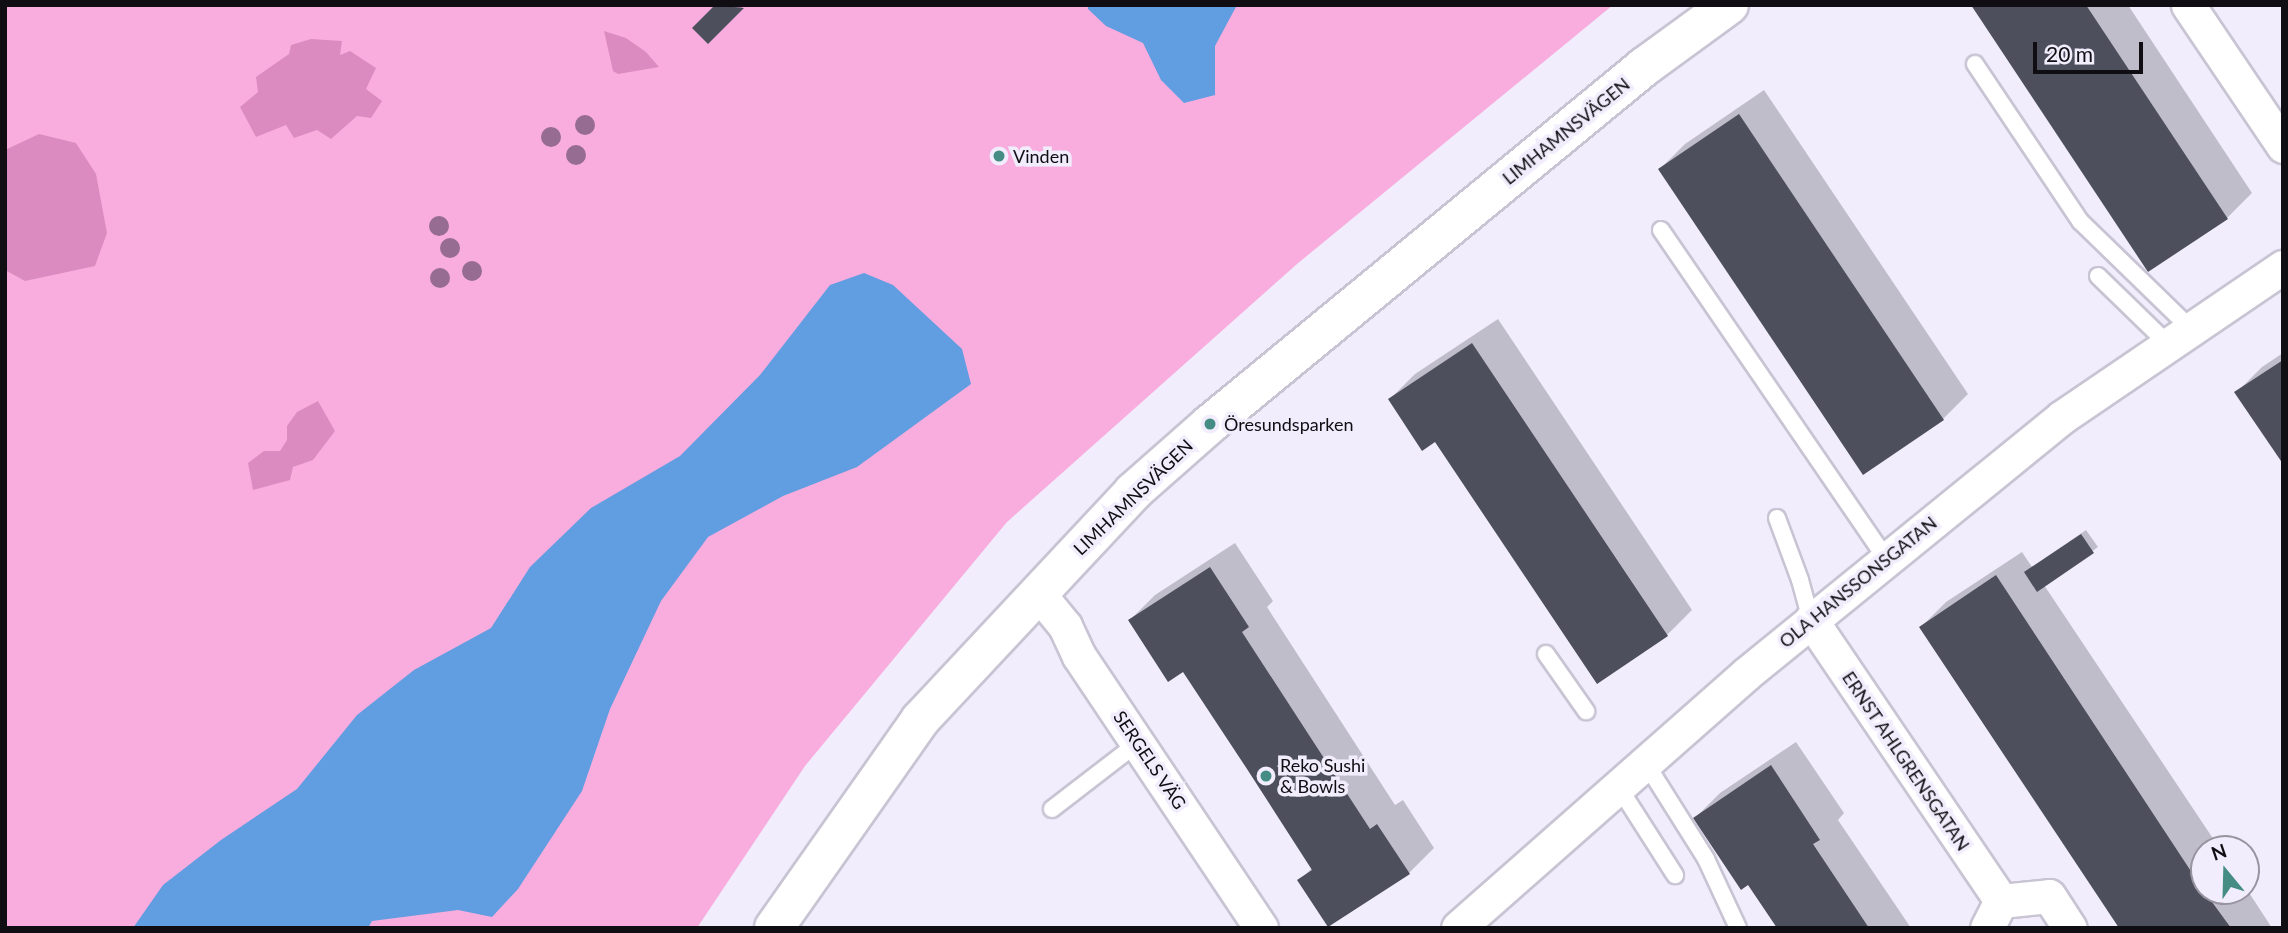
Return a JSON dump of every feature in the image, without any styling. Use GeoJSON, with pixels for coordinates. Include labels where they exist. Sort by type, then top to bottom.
{"type":"FeatureCollection","features":[{"type":"Feature","properties":{"kind":"main road","name":"LIMHAMNSVÄGEN"},"geometry":{"type":"LineString","coordinates":[[774,928],[920,720],[1133,492],[1210,424],[1644,67],[1728,5]]}},
{"type":"Feature","properties":{"kind":"street"},"geometry":{"type":"LineString","coordinates":[[2188,5],[2283,146]]}},
{"type":"Feature","properties":{"kind":"street","name":"OLA HANSSONSGATAN"},"geometry":{"type":"LineString","coordinates":[[1458,928],[1645,762],[1811,620],[2062,416],[2283,267]]}},
{"type":"Feature","properties":{"kind":"street","name":"SERGELS VÄG"},"geometry":{"type":"LineString","coordinates":[[1038,593],[1065,626],[1079,656],[1261,928]]}},
{"type":"Feature","properties":{"kind":"street","name":"ERNST AHLGRENSGATAN"},"geometry":{"type":"LineString","coordinates":[[1811,620],[1994,914],[2049,896],[2070,928]]}},
{"type":"Feature","properties":{"kind":"lane"},"geometry":{"type":"LineString","coordinates":[[1975,64],[2080,221],[2180,336]]}},
{"type":"Feature","properties":{"kind":"lane"},"geometry":{"type":"LineString","coordinates":[[1661,230],[1886,559]]}},
{"type":"Feature","properties":{"kind":"lane"},"geometry":{"type":"LineString","coordinates":[[2098,276],[2180,336]]}},
{"type":"Feature","properties":{"kind":"lane"},"geometry":{"type":"LineString","coordinates":[[1777,518],[1800,580],[1811,620]]}},
{"type":"Feature","properties":{"kind":"lane"},"geometry":{"type":"LineString","coordinates":[[1546,654],[1586,711]]}},
{"type":"Feature","properties":{"kind":"lane"},"geometry":{"type":"LineString","coordinates":[[1052,808],[1139,742]]}},
{"type":"Feature","properties":{"kind":"lane"},"geometry":{"type":"LineString","coordinates":[[1645,762],[1706,859],[1738,928]]}},
{"type":"Feature","properties":{"kind":"lane"},"geometry":{"type":"LineString","coordinates":[[1618,786],[1675,875]]}},
{"type":"Feature","properties":{"kind":"shaded area"},"geometry":{"type":"Polygon","coordinates":[[[5,5],[1613,5],[1297,264],[1007,522],[805,766],[697,928],[5,928],[5,5]]]}},
{"type":"Feature","properties":{"kind":"shaded area"},"geometry":{"type":"Polygon","coordinates":[[[604,31],[626,38],[646,52],[659,67],[618,74],[613,71],[604,31]]]}},
{"type":"Feature","properties":{"kind":"shaded area"},"geometry":{"type":"Polygon","coordinates":[[[311,39],[342,41],[340,55],[350,51],[376,68],[366,89],[382,101],[371,118],[357,116],[331,139],[317,130],[294,138],[286,125],[256,137],[240,107],[258,92],[256,77],[289,54],[291,45],[311,39]]]}},
{"type":"Feature","properties":{"kind":"shaded area"},"geometry":{"type":"Polygon","coordinates":[[[39,134],[76,143],[96,174],[107,233],[95,266],[25,281],[5,270],[5,150],[39,134]]]}},
{"type":"Feature","properties":{"kind":"shaded area"},"geometry":{"type":"Polygon","coordinates":[[[318,401],[335,431],[313,460],[293,467],[290,480],[253,490],[248,463],[264,451],[280,451],[287,440],[287,426],[297,412],[318,401]]]}},
{"type":"Feature","properties":{"kind":"water"},"geometry":{"type":"Polygon","coordinates":[[[1088,5],[1237,5],[1215,46],[1215,95],[1184,103],[1161,80],[1143,43],[1106,26],[1088,9],[1088,5]]]}},
{"type":"Feature","properties":{"kind":"water"},"geometry":{"type":"Polygon","coordinates":[[[864,273],[893,285],[962,349],[971,384],[857,467],[783,496],[708,537],[661,601],[610,709],[582,791],[518,889],[492,917],[458,910],[372,921],[368,928],[133,928],[163,885],[221,840],[297,789],[357,715],[414,670],[491,628],[530,567],[591,508],[680,456],[760,375],[830,285],[864,273]]]}},
{"type":"Feature","properties":{"kind":"building"},"geometry":{"type":"Polygon","coordinates":[[[715,5],[744,8],[708,44],[692,28],[715,5]]]}},
{"type":"Feature","properties":{"kind":"building"},"geometry":{"type":"Polygon","coordinates":[[[1971,5],[2086,5],[2228,219],[2148,272],[1971,5]]]}},
{"type":"Feature","properties":{"kind":"building"},"geometry":{"type":"Polygon","coordinates":[[[1739,114],[1944,420],[1863,475],[1658,169],[1739,114]]]}},
{"type":"Feature","properties":{"kind":"building"},"geometry":{"type":"Polygon","coordinates":[[[1472,343],[1668,636],[1597,684],[1435,442],[1422,451],[1388,399],[1472,343]]]}},
{"type":"Feature","properties":{"kind":"building"},"geometry":{"type":"Polygon","coordinates":[[[2283,360],[2283,464],[2234,392],[2283,360]]]}},
{"type":"Feature","properties":{"kind":"building"},"geometry":{"type":"Polygon","coordinates":[[[2081,534],[2094,553],[2037,592],[2024,572],[2081,534]]]}},
{"type":"Feature","properties":{"kind":"building"},"geometry":{"type":"Polygon","coordinates":[[[1210,567],[1249,627],[1242,632],[1370,829],[1377,824],[1410,874],[1328,927],[1297,880],[1312,870],[1247,769],[1183,672],[1168,682],[1128,620],[1210,567]]]}},
{"type":"Feature","properties":{"kind":"building"},"geometry":{"type":"Polygon","coordinates":[[[1996,575],[2190,870],[2190,905],[2214,905],[2231,928],[2119,928],[1919,627],[1996,575]]]}},
{"type":"Feature","properties":{"kind":"building"},"geometry":{"type":"Polygon","coordinates":[[[1771,765],[1820,840],[1813,844],[1869,928],[1777,928],[1748,885],[1741,890],[1693,818],[1771,765]]]}},
{"type":"Feature","properties":{"kind":"place","name":"Vinden"},"geometry":{"type":"Point","coordinates":[999,156]}},
{"type":"Feature","properties":{"kind":"place","name":"Öresundsparken"},"geometry":{"type":"Point","coordinates":[1210,424]}},
{"type":"Feature","properties":{"kind":"place","name":"Reko Sushi & Bowls"},"geometry":{"type":"Point","coordinates":[1266,776]}}]}
